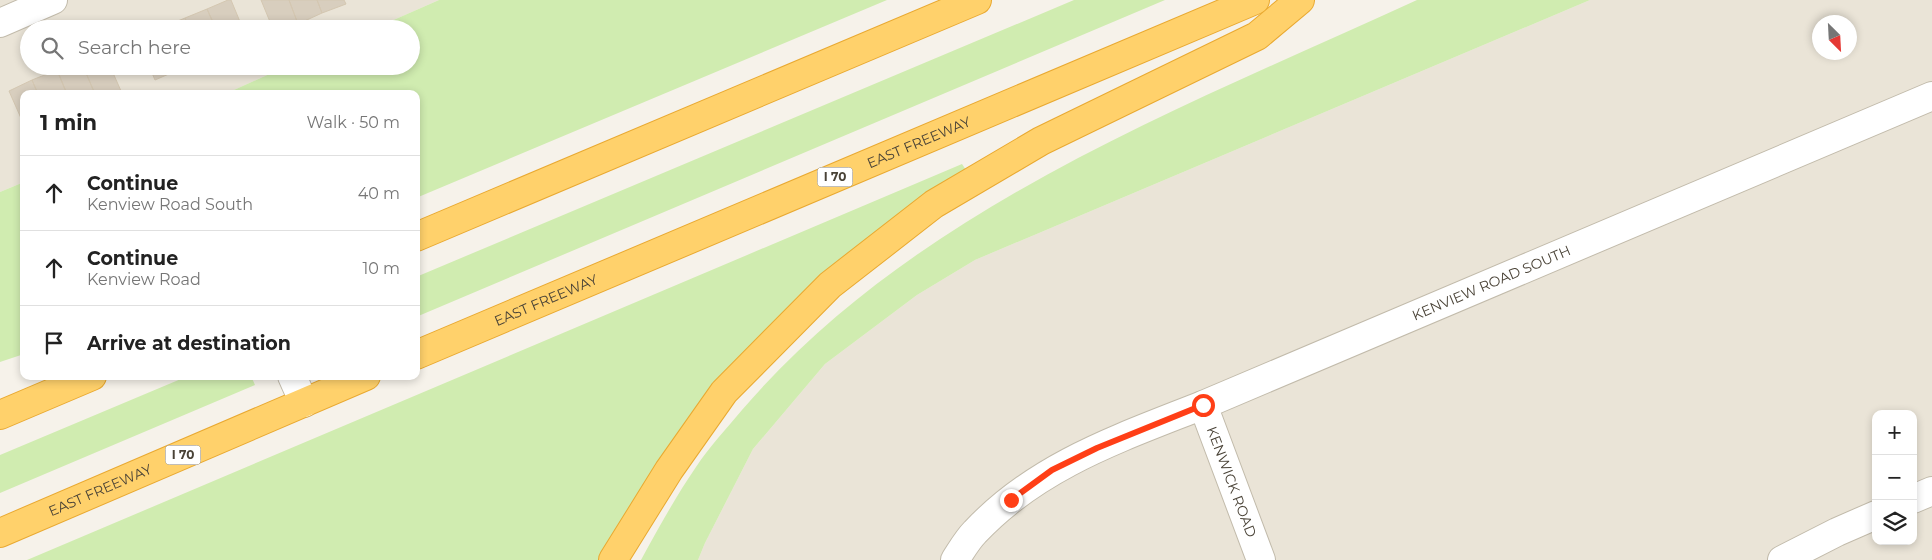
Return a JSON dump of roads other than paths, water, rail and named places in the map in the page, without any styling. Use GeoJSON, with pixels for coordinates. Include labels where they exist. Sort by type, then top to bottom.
{"type":"FeatureCollection","features":[{"type":"Feature","properties":{"kind":"highway"},"geometry":{"type":"LineString","coordinates":[[420,235],[977,0]]}},
{"type":"Feature","properties":{"kind":"highway","name":"EAST FREEWAY"},"geometry":{"type":"LineString","coordinates":[[420,353],[1255,0]]}},
{"type":"Feature","properties":{"kind":"highway"},"geometry":{"type":"LineString","coordinates":[[614,560],[669,470],[724,392],[830,285],[934,204],[1042,141],[1257,36],[1300,0]]}},
{"type":"Feature","properties":{"kind":"highway"},"geometry":{"type":"LineString","coordinates":[[0,416],[83,380]]}},
{"type":"Feature","properties":{"kind":"highway","name":"EAST FREEWAY"},"geometry":{"type":"LineString","coordinates":[[0,533],[357,380]]}},
{"type":"Feature","properties":{"kind":"street"},"geometry":{"type":"LineString","coordinates":[[0,23],[53,0]]}},
{"type":"Feature","properties":{"kind":"street","name":"KENVIEW ROAD SOUTH"},"geometry":{"type":"LineString","coordinates":[[955,560],[974,533],[1011,500],[1052,470],[1097,448],[1203,405],[1932,96]]}},
{"type":"Feature","properties":{"kind":"street"},"geometry":{"type":"LineString","coordinates":[[294,380],[304,403]]}},
{"type":"Feature","properties":{"kind":"street","name":"KENWICK ROAD"},"geometry":{"type":"LineString","coordinates":[[1203,405],[1261,560]]}},
{"type":"Feature","properties":{"kind":"street"},"geometry":{"type":"LineString","coordinates":[[1917,497],[1932,491]]}},
{"type":"Feature","properties":{"kind":"street"},"geometry":{"type":"LineString","coordinates":[[1782,560],[1872,517]]}}]}
